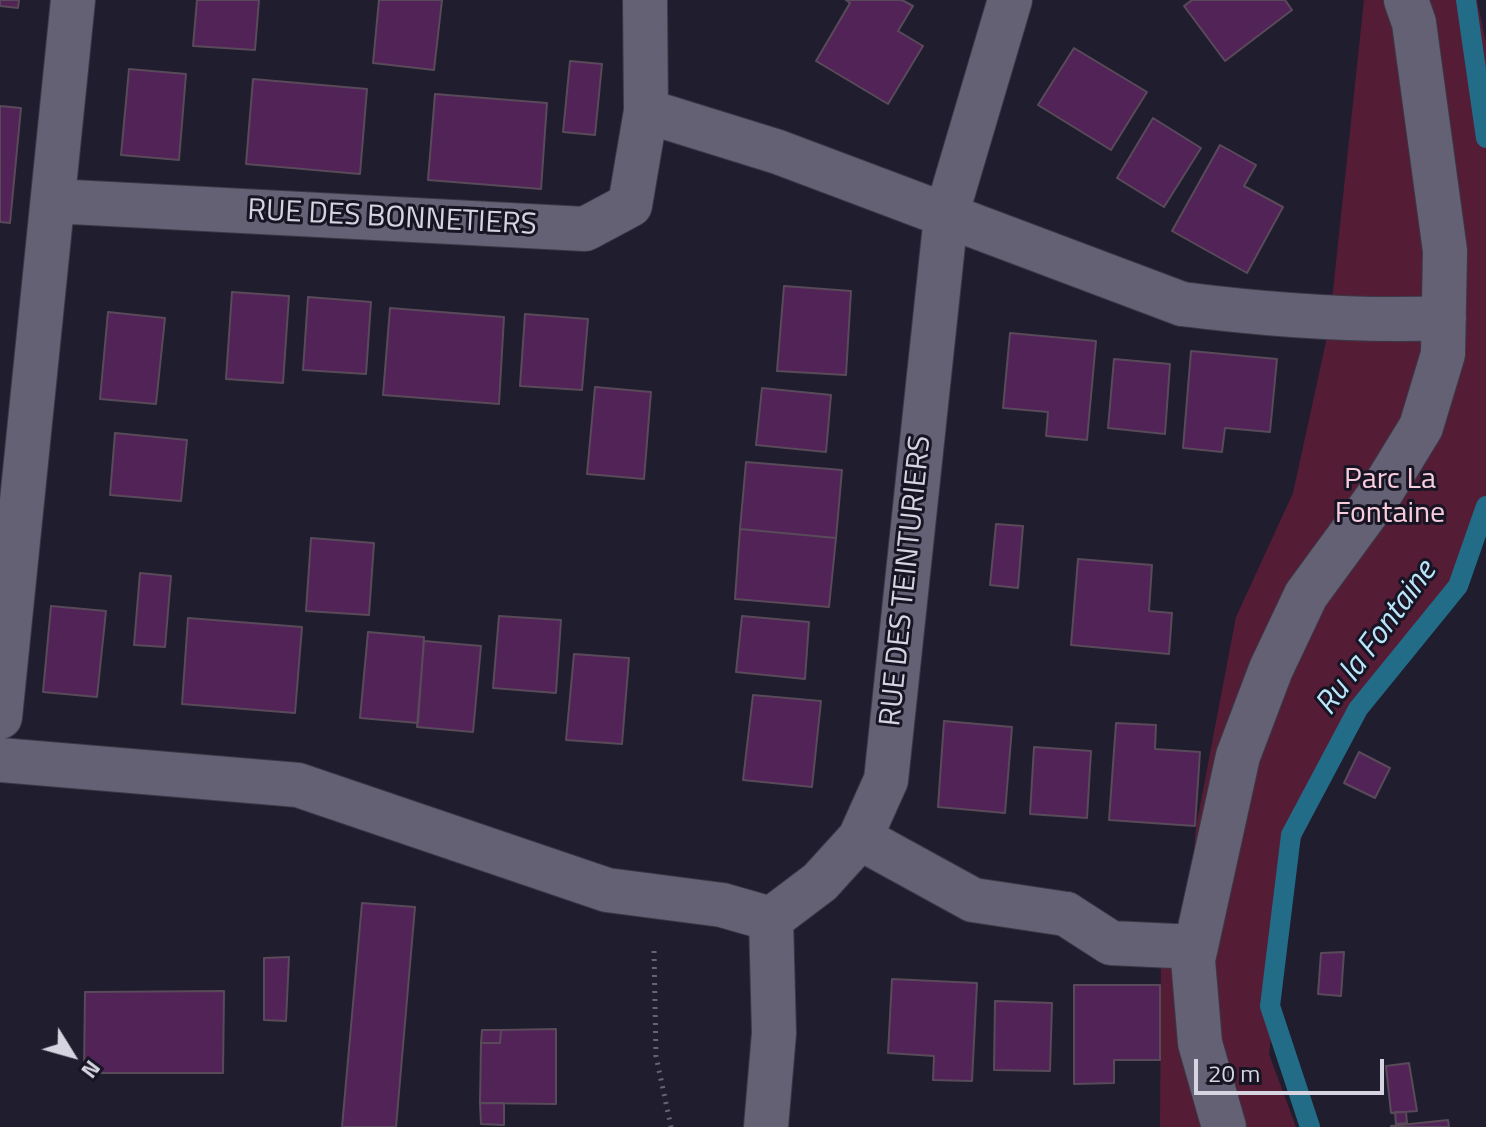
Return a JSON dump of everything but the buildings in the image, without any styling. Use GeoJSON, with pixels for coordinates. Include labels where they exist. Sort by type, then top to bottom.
{"type":"FeatureCollection","features":[{"type":"Feature","properties":{"kind":"street"},"geometry":{"type":"LineString","coordinates":[[0,717],[73,0]]}},
{"type":"Feature","properties":{"kind":"street","name":"RUE DES BONNETIERS"},"geometry":{"type":"LineString","coordinates":[[53,201],[585,229],[630,205],[646,111],[645,0]]}},
{"type":"Feature","properties":{"kind":"street","name":"RUE DES TEINTURIERS"},"geometry":{"type":"LineString","coordinates":[[771,919],[820,882],[860,838],[886,780],[946,216],[1010,0]]}},
{"type":"Feature","properties":{"kind":"street"},"geometry":{"type":"LineString","coordinates":[[1224,1127],[1200,1043],[1193,960],[1238,756],[1271,669],[1306,595],[1380,494],[1421,427],[1443,354],[1445,251],[1414,23],[1406,0]]}},
{"type":"Feature","properties":{"kind":"street"},"geometry":{"type":"LineString","coordinates":[[646,111],[778,152],[1182,304],[1279,316],[1386,320],[1444,318]]}},
{"type":"Feature","properties":{"kind":"street"},"geometry":{"type":"LineString","coordinates":[[0,760],[298,785],[607,890],[722,905],[771,919],[774,1033],[766,1127]]}},
{"type":"Feature","properties":{"kind":"street"},"geometry":{"type":"LineString","coordinates":[[860,838],[973,900],[1066,914],[1111,943],[1196,947]]}},
{"type":"Feature","properties":{"kind":"path"},"geometry":{"type":"LineString","coordinates":[[656,897],[656,1056],[671,1127]]}},
{"type":"Feature","properties":{"kind":"green space","name":"Parc La Fontaine"},"geometry":{"type":"Polygon","coordinates":[[[1364,0],[1477,0],[1486,43],[1486,520],[1466,572],[1352,718],[1319,778],[1298,849],[1269,1054],[1296,1127],[1160,1127],[1161,955],[1185,955],[1196,827],[1236,617],[1293,493],[1329,328],[1364,0]]]}},
{"type":"Feature","properties":{"kind":"waterway","name":"Ru la Fontaine"},"geometry":{"type":"LineString","coordinates":[[1466,0],[1486,138]]}},
{"type":"Feature","properties":{"kind":"waterway","name":"Ru la Fontaine"},"geometry":{"type":"LineString","coordinates":[[1310,1127],[1270,1006],[1291,835],[1358,709],[1458,586],[1486,506]]}}]}
